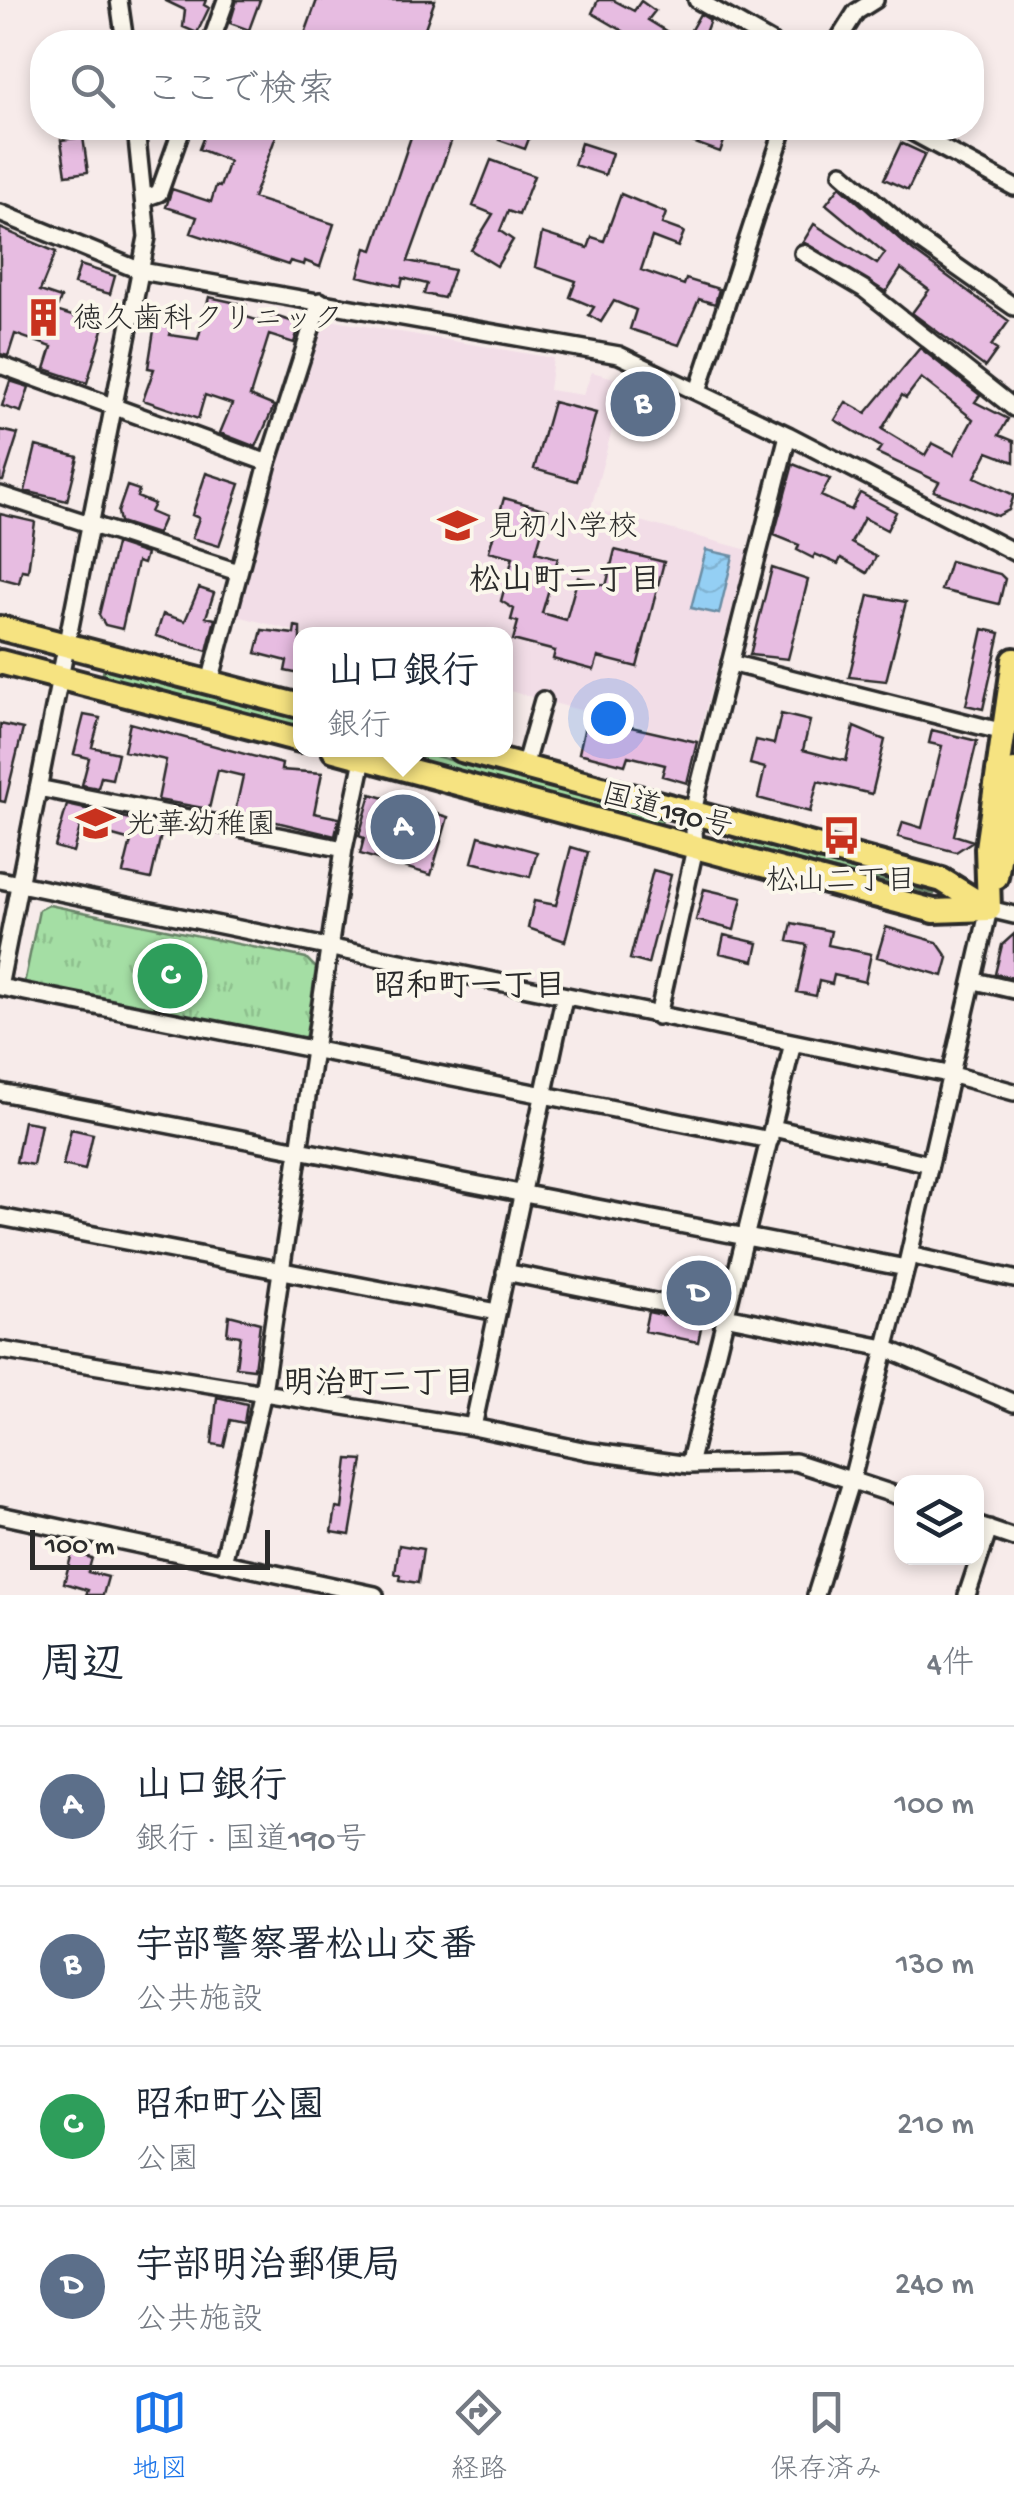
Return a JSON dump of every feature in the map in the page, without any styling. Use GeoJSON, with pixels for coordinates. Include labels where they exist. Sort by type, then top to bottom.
{"type":"FeatureCollection","features":[{"type":"Feature","properties":{"kind":"highway"},"geometry":{"type":"LineString","coordinates":[[0,628],[293,704]]}},
{"type":"Feature","properties":{"kind":"highway"},"geometry":{"type":"LineString","coordinates":[[989,909],[986,848],[1014,660]]}},
{"type":"Feature","properties":{"kind":"highway"},"geometry":{"type":"LineString","coordinates":[[0,662],[293,738]]}},
{"type":"Feature","properties":{"kind":"highway","name":"国道190号"},"geometry":{"type":"LineString","coordinates":[[378,757],[695,848],[934,911],[989,909]]}},
{"type":"Feature","properties":{"kind":"highway","name":"国道190号"},"geometry":{"type":"LineString","coordinates":[[487,757],[942,880],[989,909]]}},
{"type":"Feature","properties":{"kind":"highway"},"geometry":{"type":"LineString","coordinates":[[989,909],[1014,771]]}},
{"type":"Feature","properties":{"kind":"street"},"geometry":{"type":"LineString","coordinates":[[119,0],[123,30]]}},
{"type":"Feature","properties":{"kind":"street"},"geometry":{"type":"LineString","coordinates":[[215,30],[226,0]]}},
{"type":"Feature","properties":{"kind":"street"},"geometry":{"type":"LineString","coordinates":[[698,0],[750,30]]}},
{"type":"Feature","properties":{"kind":"street"},"geometry":{"type":"LineString","coordinates":[[845,30],[856,12],[875,0]]}},
{"type":"Feature","properties":{"kind":"street"},"geometry":{"type":"LineString","coordinates":[[138,140],[148,237],[0,984],[542,1095],[930,1164]]}},
{"type":"Feature","properties":{"kind":"street"},"geometry":{"type":"LineString","coordinates":[[145,198],[160,193],[178,140]]}},
{"type":"Feature","properties":{"kind":"street"},"geometry":{"type":"LineString","coordinates":[[698,391],[780,140]]}},
{"type":"Feature","properties":{"kind":"street"},"geometry":{"type":"LineString","coordinates":[[928,140],[1014,187]]}},
{"type":"Feature","properties":{"kind":"street"},"geometry":{"type":"LineString","coordinates":[[842,172],[920,241],[1014,308]]}},
{"type":"Feature","properties":{"kind":"street"},"geometry":{"type":"LineString","coordinates":[[0,213],[142,271],[618,355],[788,435],[1014,552]]}},
{"type":"Feature","properties":{"kind":"street"},"geometry":{"type":"LineString","coordinates":[[803,252],[864,289],[1014,408]]}},
{"type":"Feature","properties":{"kind":"street"},"geometry":{"type":"LineString","coordinates":[[210,682],[268,463],[320,302]]}},
{"type":"Feature","properties":{"kind":"street"},"geometry":{"type":"LineString","coordinates":[[0,365],[113,403],[268,463]]}},
{"type":"Feature","properties":{"kind":"street"},"geometry":{"type":"LineString","coordinates":[[658,1016],[695,848],[693,812],[788,435]]}},
{"type":"Feature","properties":{"kind":"street"},"geometry":{"type":"LineString","coordinates":[[0,495],[238,572]]}},
{"type":"Feature","properties":{"kind":"street"},"geometry":{"type":"LineString","coordinates":[[730,663],[1008,717]]}},
{"type":"Feature","properties":{"kind":"street"},"geometry":{"type":"LineString","coordinates":[[524,767],[543,700]]}},
{"type":"Feature","properties":{"kind":"street"},"geometry":{"type":"LineString","coordinates":[[223,1563],[263,1392],[344,848],[363,757]]}},
{"type":"Feature","properties":{"kind":"street"},"geometry":{"type":"LineString","coordinates":[[38,788],[344,848]]}},
{"type":"Feature","properties":{"kind":"street"},"geometry":{"type":"LineString","coordinates":[[0,880],[954,1075],[1014,1092]]}},
{"type":"Feature","properties":{"kind":"street"},"geometry":{"type":"LineString","coordinates":[[816,1595],[852,1479],[908,1262],[954,1075],[989,909],[1014,915]]}},
{"type":"Feature","properties":{"kind":"street"},"geometry":{"type":"LineString","coordinates":[[975,981],[1014,990]]}},
{"type":"Feature","properties":{"kind":"street"},"geometry":{"type":"LineString","coordinates":[[473,1428],[564,998]]}},
{"type":"Feature","properties":{"kind":"street"},"geometry":{"type":"LineString","coordinates":[[689,1465],[794,1042]]}},
{"type":"Feature","properties":{"kind":"street"},"geometry":{"type":"LineString","coordinates":[[0,1092],[745,1238],[1014,1279]]}},
{"type":"Feature","properties":{"kind":"street"},"geometry":{"type":"LineString","coordinates":[[0,1217],[497,1312]]}},
{"type":"Feature","properties":{"kind":"street"},"geometry":{"type":"LineString","coordinates":[[506,1272],[885,1348],[1014,1403]]}},
{"type":"Feature","properties":{"kind":"street"},"geometry":{"type":"LineString","coordinates":[[0,1350],[473,1428],[587,1451],[689,1465],[795,1462],[894,1494]]}},
{"type":"Feature","properties":{"kind":"street"},"geometry":{"type":"LineString","coordinates":[[0,1515],[375,1595]]}},
{"type":"Feature","properties":{"kind":"street"},"geometry":{"type":"LineString","coordinates":[[984,1528],[1014,1538]]}},
{"type":"Feature","properties":{"kind":"street"},"geometry":{"type":"LineString","coordinates":[[967,1595],[974,1565]]}},
{"type":"Feature","properties":{"kind":"shaded area","name":"見初小学校"},"geometry":{"type":"Polygon","coordinates":[[[323,319],[553,358],[549,390],[583,395],[592,372],[625,381],[591,508],[748,550],[697,742],[513,692],[513,627],[293,627],[293,631],[238,616],[277,467],[323,319]]]}},
{"type":"Feature","properties":{"kind":"green space"},"geometry":{"type":"Polygon","coordinates":[[[105,665],[293,716],[293,726],[102,676],[105,665]]]}},
{"type":"Feature","properties":{"kind":"green space"},"geometry":{"type":"Polygon","coordinates":[[[402,757],[439,757],[663,817],[660,828],[402,757]]]}},
{"type":"Feature","properties":{"kind":"green space"},"geometry":{"type":"Polygon","coordinates":[[[736,837],[935,890],[934,894],[733,845],[736,837]]]}},
{"type":"Feature","properties":{"kind":"green space"},"geometry":{"type":"Polygon","coordinates":[[[49,905],[306,958],[316,968],[306,1035],[301,1041],[24,984],[39,910],[49,905]]]}},
{"type":"Feature","properties":{"kind":"water"},"geometry":{"type":"Polygon","coordinates":[[[706,550],[733,556],[719,614],[691,608],[706,550]]]}},
{"type":"Feature","properties":{"kind":"building"},"geometry":{"type":"Polygon","coordinates":[[[164,0],[206,0],[204,5],[209,8],[198,30],[183,27],[185,10],[164,0]]]}},
{"type":"Feature","properties":{"kind":"building"},"geometry":{"type":"Polygon","coordinates":[[[237,0],[260,0],[249,30],[230,23],[237,0]]]}},
{"type":"Feature","properties":{"kind":"building"},"geometry":{"type":"Polygon","coordinates":[[[317,0],[435,0],[424,30],[306,30],[317,0]]]}},
{"type":"Feature","properties":{"kind":"building"},"geometry":{"type":"Polygon","coordinates":[[[598,0],[613,0],[634,11],[641,1],[655,11],[648,20],[664,30],[621,30],[592,13],[598,0]]]}},
{"type":"Feature","properties":{"kind":"building"},"geometry":{"type":"Polygon","coordinates":[[[700,14],[710,20],[706,30],[691,30],[700,14]]]}},
{"type":"Feature","properties":{"kind":"building"},"geometry":{"type":"Polygon","coordinates":[[[61,140],[83,140],[88,172],[66,175],[61,140]]]}},
{"type":"Feature","properties":{"kind":"building"},"geometry":{"type":"Polygon","coordinates":[[[202,140],[275,140],[253,198],[334,224],[320,267],[305,261],[304,265],[290,261],[288,265],[191,233],[197,217],[166,207],[172,189],[211,202],[229,161],[199,149],[202,140]]]}},
{"type":"Feature","properties":{"kind":"building"},"geometry":{"type":"Polygon","coordinates":[[[410,140],[452,140],[408,261],[454,270],[444,298],[424,294],[427,284],[403,278],[401,286],[358,276],[366,248],[373,250],[410,140]]]}},
{"type":"Feature","properties":{"kind":"building"},"geometry":{"type":"Polygon","coordinates":[[[499,140],[528,140],[525,149],[499,140]]]}},
{"type":"Feature","properties":{"kind":"building"},"geometry":{"type":"Polygon","coordinates":[[[687,140],[724,140],[720,152],[687,140]]]}},
{"type":"Feature","properties":{"kind":"building"},"geometry":{"type":"Polygon","coordinates":[[[581,143],[612,153],[605,175],[574,165],[581,143]]]}},
{"type":"Feature","properties":{"kind":"building"},"geometry":{"type":"Polygon","coordinates":[[[901,143],[925,154],[908,190],[884,179],[901,143]]]}},
{"type":"Feature","properties":{"kind":"building"},"geometry":{"type":"Polygon","coordinates":[[[491,160],[534,176],[519,215],[508,211],[500,231],[513,240],[497,266],[471,250],[493,214],[473,206],[491,160]]]}},
{"type":"Feature","properties":{"kind":"building"},"geometry":{"type":"Polygon","coordinates":[[[840,186],[913,251],[1009,321],[991,346],[997,350],[985,367],[912,313],[929,290],[901,269],[886,292],[803,242],[814,224],[877,264],[885,253],[826,204],[840,186]]]}},
{"type":"Feature","properties":{"kind":"building"},"geometry":{"type":"Polygon","coordinates":[[[621,194],[666,213],[662,224],[684,232],[678,247],[652,237],[641,270],[684,285],[686,279],[719,289],[715,304],[699,299],[679,345],[630,329],[636,310],[614,301],[601,322],[589,315],[594,307],[570,297],[576,281],[535,267],[542,233],[588,248],[592,237],[604,241],[621,194]]]}},
{"type":"Feature","properties":{"kind":"building"},"geometry":{"type":"Polygon","coordinates":[[[0,228],[56,252],[40,291],[61,298],[56,311],[104,326],[87,383],[45,369],[52,347],[15,334],[8,356],[0,354],[0,228]]]}},
{"type":"Feature","properties":{"kind":"building"},"geometry":{"type":"Polygon","coordinates":[[[80,265],[115,276],[110,294],[74,284],[80,265]]]}},
{"type":"Feature","properties":{"kind":"building"},"geometry":{"type":"Polygon","coordinates":[[[209,297],[246,305],[243,316],[269,324],[272,315],[300,324],[294,343],[269,335],[250,396],[274,406],[256,447],[220,433],[232,404],[205,395],[198,419],[143,400],[154,369],[148,368],[155,324],[172,327],[170,335],[198,339],[209,297]]]}},
{"type":"Feature","properties":{"kind":"building"},"geometry":{"type":"Polygon","coordinates":[[[920,348],[980,395],[975,402],[1008,419],[999,435],[1014,441],[1014,462],[988,452],[975,477],[1014,495],[1009,510],[997,516],[934,491],[939,482],[877,453],[881,447],[835,420],[846,402],[866,413],[920,348]],[[921,378],[906,398],[902,395],[882,429],[925,455],[932,443],[954,454],[973,419],[921,378]]]}},
{"type":"Feature","properties":{"kind":"building"},"geometry":{"type":"Polygon","coordinates":[[[10,381],[29,387],[21,412],[2,406],[10,381]]]}},
{"type":"Feature","properties":{"kind":"building"},"geometry":{"type":"Polygon","coordinates":[[[642,384],[648,390],[646,400],[660,403],[656,417],[629,410],[635,386],[642,384]]]}},
{"type":"Feature","properties":{"kind":"building"},"geometry":{"type":"Polygon","coordinates":[[[553,402],[596,413],[577,481],[534,469],[553,402]]]}},
{"type":"Feature","properties":{"kind":"building"},"geometry":{"type":"Polygon","coordinates":[[[0,430],[18,434],[3,481],[0,481],[0,430]]]}},
{"type":"Feature","properties":{"kind":"building"},"geometry":{"type":"Polygon","coordinates":[[[36,446],[78,457],[67,501],[25,491],[36,446]]]}},
{"type":"Feature","properties":{"kind":"building"},"geometry":{"type":"Polygon","coordinates":[[[793,464],[830,479],[821,496],[851,510],[860,493],[896,512],[887,530],[864,518],[851,543],[876,557],[867,573],[841,558],[838,564],[815,554],[813,558],[797,550],[799,545],[774,535],[793,464]]]}},
{"type":"Feature","properties":{"kind":"building"},"geometry":{"type":"Polygon","coordinates":[[[206,473],[240,484],[219,546],[192,538],[199,518],[192,515],[206,473]]]}},
{"type":"Feature","properties":{"kind":"building"},"geometry":{"type":"Polygon","coordinates":[[[127,486],[139,490],[137,497],[154,504],[150,512],[164,518],[157,534],[120,522],[118,512],[127,486]]]}},
{"type":"Feature","properties":{"kind":"building"},"geometry":{"type":"Polygon","coordinates":[[[504,498],[548,510],[536,552],[558,558],[542,613],[566,620],[578,577],[606,586],[615,550],[664,562],[637,667],[598,657],[594,670],[553,659],[555,651],[513,640],[518,622],[511,620],[514,609],[501,601],[513,557],[489,551],[504,498]]]}},
{"type":"Feature","properties":{"kind":"building"},"geometry":{"type":"Polygon","coordinates":[[[0,514],[35,522],[28,571],[22,570],[19,583],[0,578],[0,514]]]}},
{"type":"Feature","properties":{"kind":"building"},"geometry":{"type":"Polygon","coordinates":[[[116,544],[146,554],[143,564],[137,562],[122,629],[105,625],[99,615],[116,544]]]}},
{"type":"Feature","properties":{"kind":"building"},"geometry":{"type":"Polygon","coordinates":[[[950,561],[1000,574],[1005,579],[999,604],[941,590],[950,561]]]}},
{"type":"Feature","properties":{"kind":"building"},"geometry":{"type":"Polygon","coordinates":[[[772,568],[808,580],[788,659],[750,655],[772,568]]]}},
{"type":"Feature","properties":{"kind":"building"},"geometry":{"type":"Polygon","coordinates":[[[199,588],[214,593],[206,617],[215,619],[207,651],[156,636],[163,614],[185,621],[199,588]]]}},
{"type":"Feature","properties":{"kind":"building"},"geometry":{"type":"Polygon","coordinates":[[[869,595],[906,602],[886,681],[849,677],[869,595]]]}},
{"type":"Feature","properties":{"kind":"building"},"geometry":{"type":"Polygon","coordinates":[[[983,629],[1000,633],[983,709],[966,705],[983,629]]]}},
{"type":"Feature","properties":{"kind":"building"},"geometry":{"type":"Polygon","coordinates":[[[262,630],[293,634],[293,673],[285,671],[287,661],[256,653],[262,630]]]}},
{"type":"Feature","properties":{"kind":"building"},"geometry":{"type":"Polygon","coordinates":[[[781,714],[810,721],[803,750],[846,761],[854,727],[885,740],[872,794],[818,781],[810,812],[758,798],[765,768],[750,764],[756,740],[774,744],[781,714]]]}},
{"type":"Feature","properties":{"kind":"building"},"geometry":{"type":"Polygon","coordinates":[[[84,715],[100,718],[92,747],[118,753],[112,779],[101,777],[98,788],[82,785],[89,758],[74,754],[84,715]]]}},
{"type":"Feature","properties":{"kind":"building"},"geometry":{"type":"Polygon","coordinates":[[[587,717],[697,742],[687,783],[662,776],[665,765],[628,756],[625,765],[579,753],[587,717]]]}},
{"type":"Feature","properties":{"kind":"building"},"geometry":{"type":"Polygon","coordinates":[[[130,723],[282,764],[281,770],[322,773],[314,813],[339,818],[335,836],[235,812],[243,776],[218,770],[209,809],[158,800],[166,760],[124,751],[130,723]]]}},
{"type":"Feature","properties":{"kind":"building"},"geometry":{"type":"Polygon","coordinates":[[[0,724],[23,729],[5,802],[0,801],[0,724]]]}},
{"type":"Feature","properties":{"kind":"building"},"geometry":{"type":"Polygon","coordinates":[[[932,730],[977,741],[954,835],[973,841],[956,852],[898,837],[903,822],[922,828],[942,746],[929,743],[932,730]]]}},
{"type":"Feature","properties":{"kind":"building"},"geometry":{"type":"Polygon","coordinates":[[[371,794],[448,817],[431,875],[360,854],[364,838],[359,836],[371,794]]]}},
{"type":"Feature","properties":{"kind":"building"},"geometry":{"type":"Polygon","coordinates":[[[67,805],[163,826],[151,879],[123,873],[131,841],[80,827],[73,852],[55,847],[67,805]]]}},
{"type":"Feature","properties":{"kind":"building"},"geometry":{"type":"Polygon","coordinates":[[[479,836],[537,852],[530,877],[472,862],[479,836]]]}},
{"type":"Feature","properties":{"kind":"building"},"geometry":{"type":"Polygon","coordinates":[[[571,847],[588,852],[565,941],[528,928],[534,901],[556,905],[571,847]]]}},
{"type":"Feature","properties":{"kind":"building"},"geometry":{"type":"Polygon","coordinates":[[[653,870],[671,875],[648,964],[630,959],[653,870]]]}},
{"type":"Feature","properties":{"kind":"building"},"geometry":{"type":"Polygon","coordinates":[[[704,889],[742,898],[734,930],[696,920],[704,889]]]}},
{"type":"Feature","properties":{"kind":"building"},"geometry":{"type":"Polygon","coordinates":[[[792,923],[831,931],[828,945],[871,954],[865,982],[834,975],[832,984],[819,981],[816,996],[797,992],[807,945],[788,941],[792,923]]]}},
{"type":"Feature","properties":{"kind":"building"},"geometry":{"type":"Polygon","coordinates":[[[886,927],[937,942],[948,958],[943,976],[877,957],[886,927]]]}},
{"type":"Feature","properties":{"kind":"building"},"geometry":{"type":"Polygon","coordinates":[[[1014,934],[1014,978],[995,974],[1002,945],[1014,934]]]}},
{"type":"Feature","properties":{"kind":"building"},"geometry":{"type":"Polygon","coordinates":[[[724,935],[758,943],[754,961],[720,953],[724,935]]]}},
{"type":"Feature","properties":{"kind":"building"},"geometry":{"type":"Polygon","coordinates":[[[24,1121],[41,1124],[33,1165],[16,1162],[24,1121]]]}},
{"type":"Feature","properties":{"kind":"building"},"geometry":{"type":"Polygon","coordinates":[[[71,1129],[93,1134],[85,1170],[63,1165],[71,1129]]]}},
{"type":"Feature","properties":{"kind":"building"},"geometry":{"type":"Polygon","coordinates":[[[648,1312],[702,1323],[698,1342],[644,1331],[648,1312]]]}},
{"type":"Feature","properties":{"kind":"building"},"geometry":{"type":"Polygon","coordinates":[[[229,1315],[260,1323],[254,1369],[236,1367],[240,1336],[227,1334],[229,1315]]]}},
{"type":"Feature","properties":{"kind":"building"},"geometry":{"type":"Polygon","coordinates":[[[217,1397],[247,1404],[244,1423],[230,1420],[224,1446],[212,1444],[217,1397]]]}},
{"type":"Feature","properties":{"kind":"building"},"geometry":{"type":"Polygon","coordinates":[[[348,1459],[363,1460],[350,1535],[332,1532],[336,1508],[342,1509],[348,1459]]]}},
{"type":"Feature","properties":{"kind":"building"},"geometry":{"type":"Polygon","coordinates":[[[399,1545],[423,1549],[418,1583],[400,1580],[401,1575],[395,1574],[399,1545]]]}},
{"type":"Feature","properties":{"kind":"building"},"geometry":{"type":"Polygon","coordinates":[[[72,1553],[92,1558],[88,1572],[108,1577],[103,1595],[86,1595],[88,1590],[64,1583],[72,1553]]]}},
{"type":"Feature","properties":{"kind":"place","name":"徳久歯科クリニック"},"geometry":{"type":"Point","coordinates":[43,317]}},
{"type":"Feature","properties":{"kind":"place","name":"宇部警察署松山交番"},"geometry":{"type":"Point","coordinates":[643,404]}},
{"type":"Feature","properties":{"kind":"place","name":"見初小学校"},"geometry":{"type":"Point","coordinates":[458,525]}},
{"type":"Feature","properties":{"kind":"place","name":"光華幼稚園"},"geometry":{"type":"Point","coordinates":[96,823]}},
{"type":"Feature","properties":{"kind":"place","name":"山口銀行"},"geometry":{"type":"Point","coordinates":[403,827]}},
{"type":"Feature","properties":{"kind":"place","name":"松山二丁目"},"geometry":{"type":"Point","coordinates":[841,835]}},
{"type":"Feature","properties":{"kind":"place","name":"昭和町公園"},"geometry":{"type":"Point","coordinates":[170,976]}},
{"type":"Feature","properties":{"kind":"place","name":"宇部明治郵便局"},"geometry":{"type":"Point","coordinates":[699,1293]}},
{"type":"Feature","properties":{"kind":"district","name":"松山町二丁目"},"geometry":{"type":"Point","coordinates":[565,578]}},
{"type":"Feature","properties":{"kind":"district","name":"昭和町一丁目"},"geometry":{"type":"Point","coordinates":[470,984]}},
{"type":"Feature","properties":{"kind":"district","name":"明治町二丁目"},"geometry":{"type":"Point","coordinates":[379,1381]}}]}
